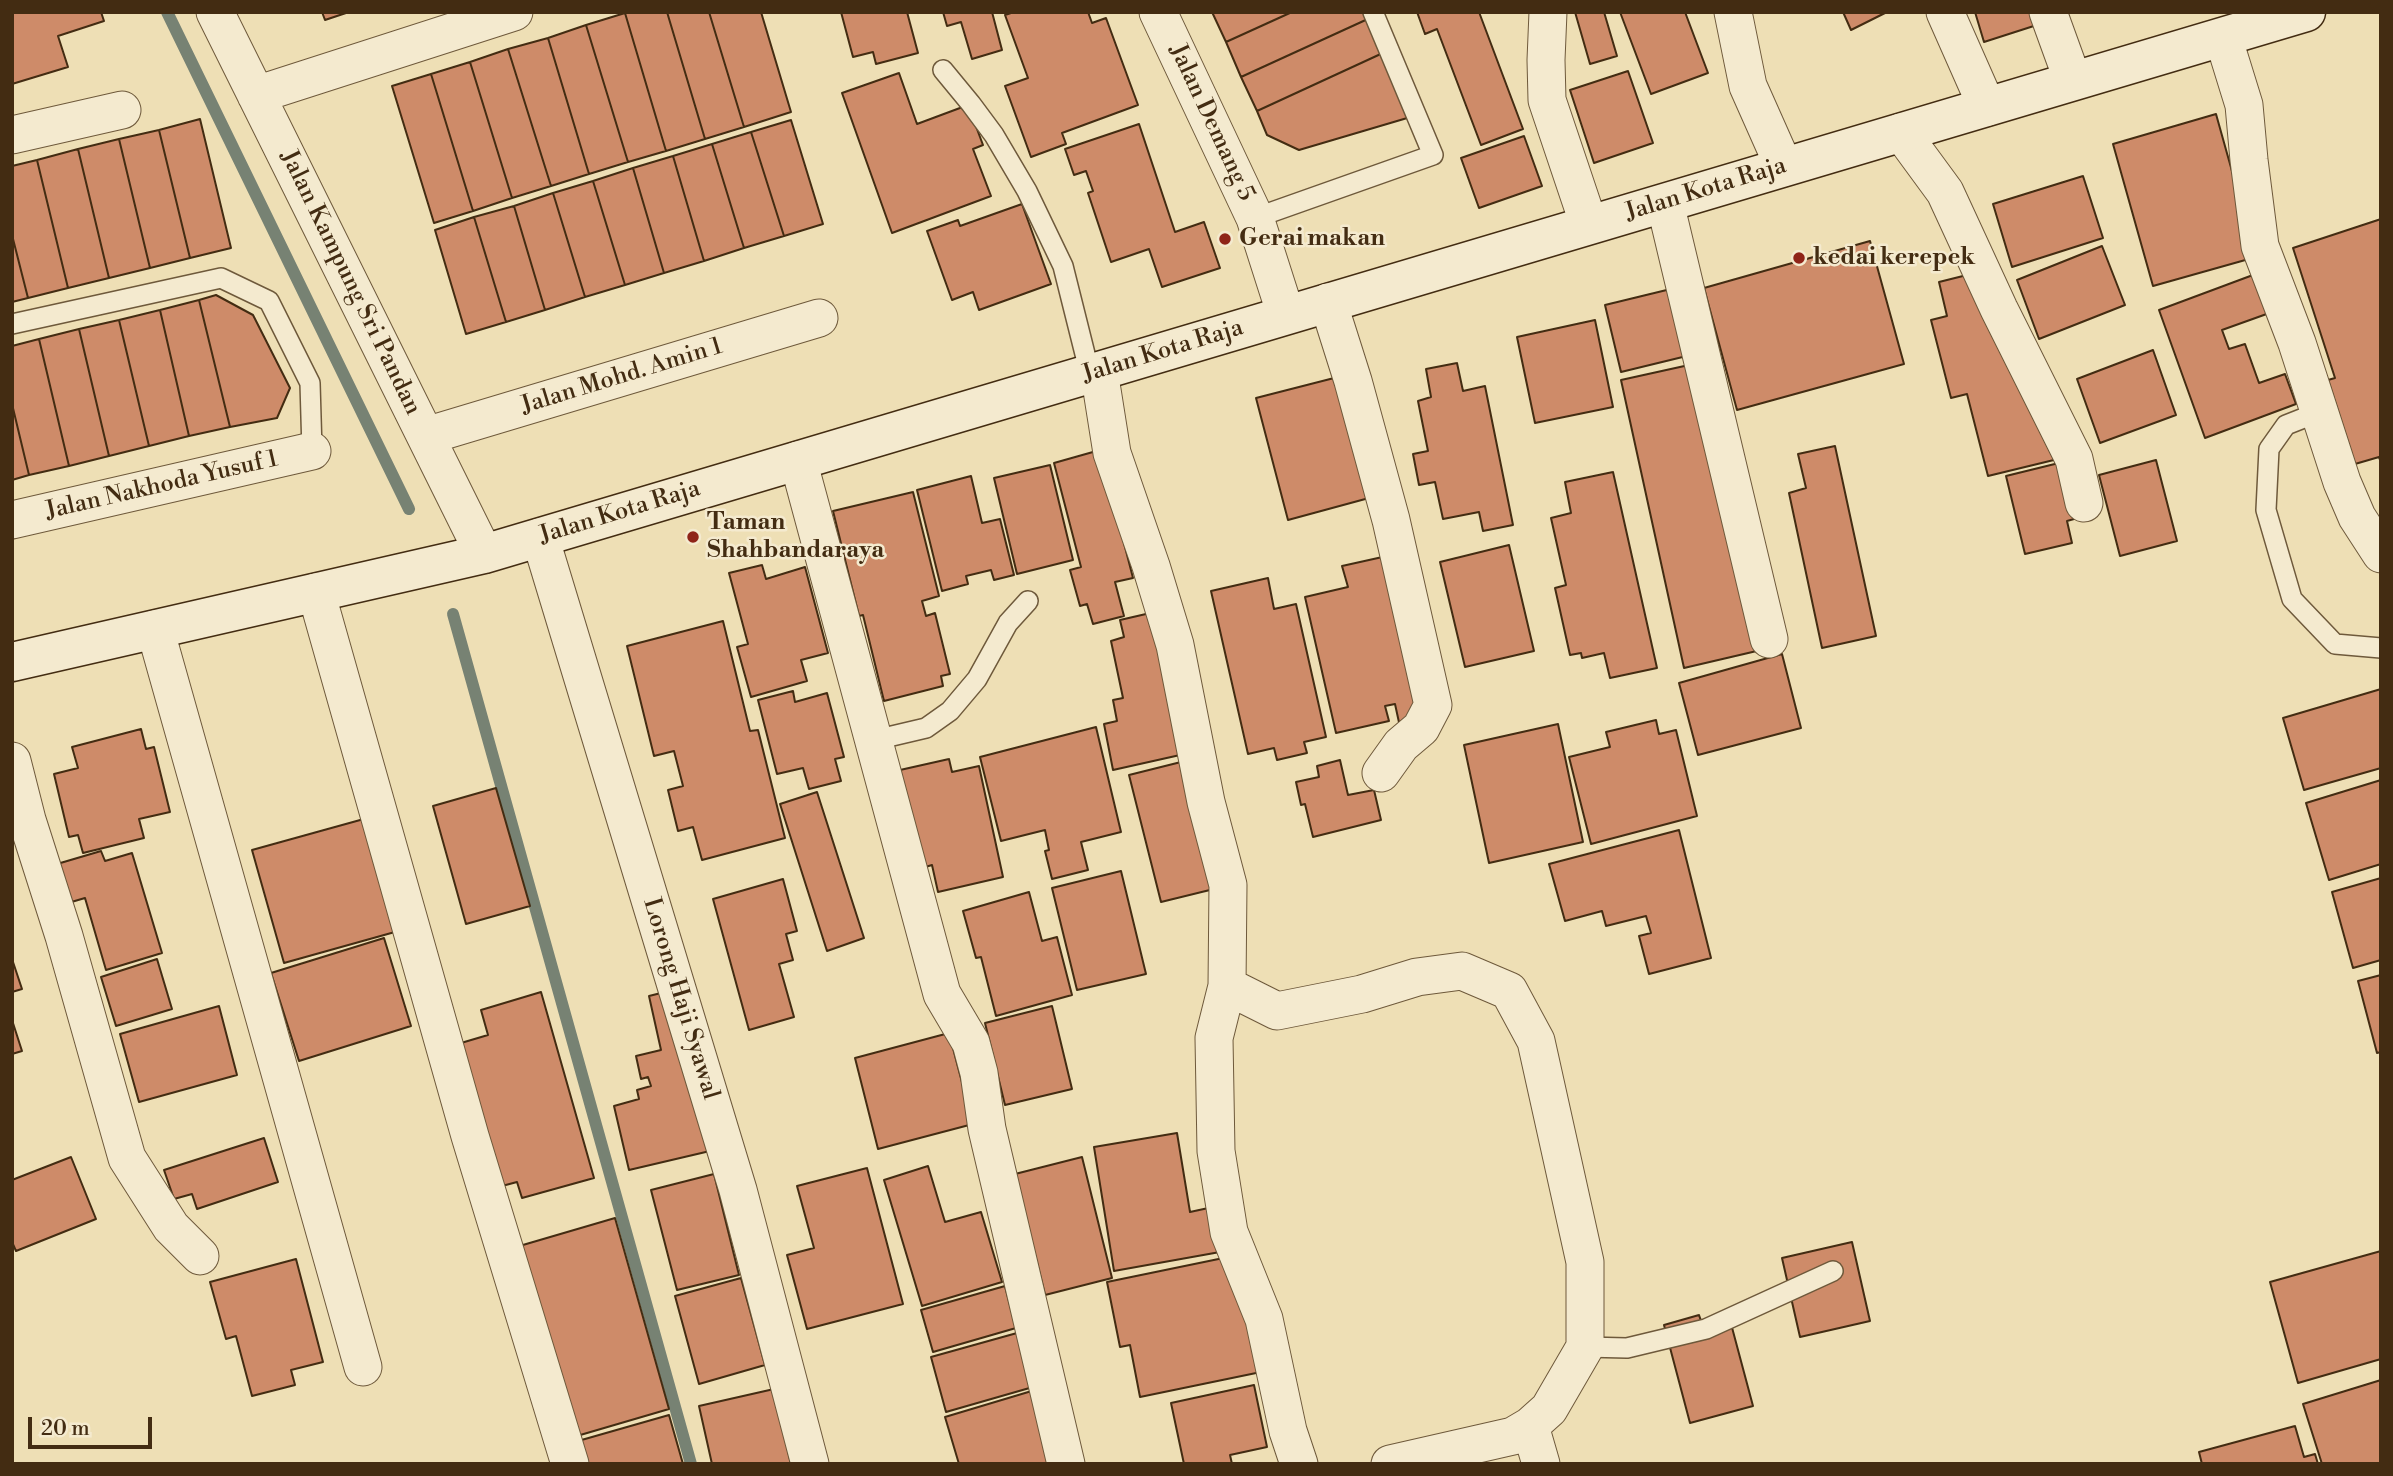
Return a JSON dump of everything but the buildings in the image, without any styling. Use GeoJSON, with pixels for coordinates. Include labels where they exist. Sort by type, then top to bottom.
{"type":"FeatureCollection","features":[{"type":"Feature","properties":{"kind":"main road","name":"Jalan Kota Raja"},"geometry":{"type":"LineString","coordinates":[[12,662],[484,554],[2306,12]]}},
{"type":"Feature","properties":{"kind":"street","name":"Jalan Kampung Sri Pandan"},"geometry":{"type":"LineString","coordinates":[[215,12],[484,554]]}},
{"type":"Feature","properties":{"kind":"street"},"geometry":{"type":"LineString","coordinates":[[256,95],[514,12]]}},
{"type":"Feature","properties":{"kind":"street","name":"Jalan Demang 5"},"geometry":{"type":"LineString","coordinates":[[1158,12],[1255,218],[1286,316]]}},
{"type":"Feature","properties":{"kind":"street"},"geometry":{"type":"LineString","coordinates":[[1548,12],[1547,100],[1589,225]]}},
{"type":"Feature","properties":{"kind":"street"},"geometry":{"type":"LineString","coordinates":[[1733,12],[1748,86],[1784,167]]}},
{"type":"Feature","properties":{"kind":"street"},"geometry":{"type":"LineString","coordinates":[[1945,12],[1987,107]]}},
{"type":"Feature","properties":{"kind":"street"},"geometry":{"type":"LineString","coordinates":[[2048,12],[2073,81]]}},
{"type":"Feature","properties":{"kind":"street"},"geometry":{"type":"LineString","coordinates":[[2223,37],[2244,105],[2260,246],[2297,343],[2342,482],[2357,517],[2381,555]]}},
{"type":"Feature","properties":{"kind":"street"},"geometry":{"type":"LineString","coordinates":[[12,135],[122,110]]}},
{"type":"Feature","properties":{"kind":"street"},"geometry":{"type":"LineString","coordinates":[[1901,132],[1945,192],[1998,309],[2074,459],[2084,503]]}},
{"type":"Feature","properties":{"kind":"street"},"geometry":{"type":"LineString","coordinates":[[1665,202],[1769,639]]}},
{"type":"Feature","properties":{"kind":"street"},"geometry":{"type":"LineString","coordinates":[[1328,302],[1391,520],[1433,705],[1421,728],[1401,745],[1381,773]]}},
{"type":"Feature","properties":{"kind":"street","name":"Jalan Mohd. Amin 1"},"geometry":{"type":"LineString","coordinates":[[426,436],[819,318]]}},
{"type":"Feature","properties":{"kind":"street"},"geometry":{"type":"LineString","coordinates":[[1094,372],[1112,453],[1175,645],[1206,802],[1228,886],[1227,986],[1214,1038],[1216,1151],[1229,1232],[1264,1319],[1288,1431],[1299,1464]]}},
{"type":"Feature","properties":{"kind":"street","name":"Jalan Nakhoda Yusuf 1"},"geometry":{"type":"LineString","coordinates":[[12,520],[312,451]]}},
{"type":"Feature","properties":{"kind":"street"},"geometry":{"type":"LineString","coordinates":[[799,460],[942,994],[971,1043],[979,1073],[987,1129],[1066,1464]]}},
{"type":"Feature","properties":{"kind":"street","name":"Lorong Haji Syawal"},"geometry":{"type":"LineString","coordinates":[[540,537],[738,1190],[810,1464]]}},
{"type":"Feature","properties":{"kind":"street"},"geometry":{"type":"LineString","coordinates":[[316,592],[470,1136],[570,1464]]}},
{"type":"Feature","properties":{"kind":"street"},"geometry":{"type":"LineString","coordinates":[[155,629],[363,1367]]}},
{"type":"Feature","properties":{"kind":"street"},"geometry":{"type":"LineString","coordinates":[[12,761],[127,1158],[171,1227],[200,1256]]}},
{"type":"Feature","properties":{"kind":"street"},"geometry":{"type":"LineString","coordinates":[[1227,986],[1277,1011],[1362,994],[1417,977],[1462,971],[1509,991],[1536,1041],[1585,1262],[1585,1347],[1549,1409],[1530,1426],[1513,1436],[1390,1464]]}},
{"type":"Feature","properties":{"kind":"street"},"geometry":{"type":"LineString","coordinates":[[1530,1426],[1541,1464]]}},
{"type":"Feature","properties":{"kind":"lane"},"geometry":{"type":"LineString","coordinates":[[1255,218],[1433,155],[1373,12]]}},
{"type":"Feature","properties":{"kind":"lane"},"geometry":{"type":"LineString","coordinates":[[943,70],[994,135],[1027,191],[1063,266],[1094,372]]}},
{"type":"Feature","properties":{"kind":"lane"},"geometry":{"type":"LineString","coordinates":[[12,324],[221,278],[269,301],[310,383],[312,451]]}},
{"type":"Feature","properties":{"kind":"lane"},"geometry":{"type":"LineString","coordinates":[[2319,412],[2286,425],[2269,449],[2266,510],[2292,599],[2335,644],[2381,648]]}},
{"type":"Feature","properties":{"kind":"lane"},"geometry":{"type":"LineString","coordinates":[[875,740],[926,729],[950,711],[977,679],[1008,622],[1028,601]]}},
{"type":"Feature","properties":{"kind":"lane"},"geometry":{"type":"LineString","coordinates":[[1585,1347],[1627,1348],[1706,1329],[1833,1271]]}},
{"type":"Feature","properties":{"kind":"waterway"},"geometry":{"type":"LineString","coordinates":[[167,12],[409,509]]}},
{"type":"Feature","properties":{"kind":"waterway"},"geometry":{"type":"LineString","coordinates":[[453,614],[691,1464]]}},
{"type":"Feature","properties":{"kind":"place","name":"Gerai makan"},"geometry":{"type":"Point","coordinates":[1225,239]}},
{"type":"Feature","properties":{"kind":"place","name":"kedai kerepek"},"geometry":{"type":"Point","coordinates":[1799,258]}},
{"type":"Feature","properties":{"kind":"place","name":"Taman Shahbandaraya"},"geometry":{"type":"Point","coordinates":[693,537]}}]}
